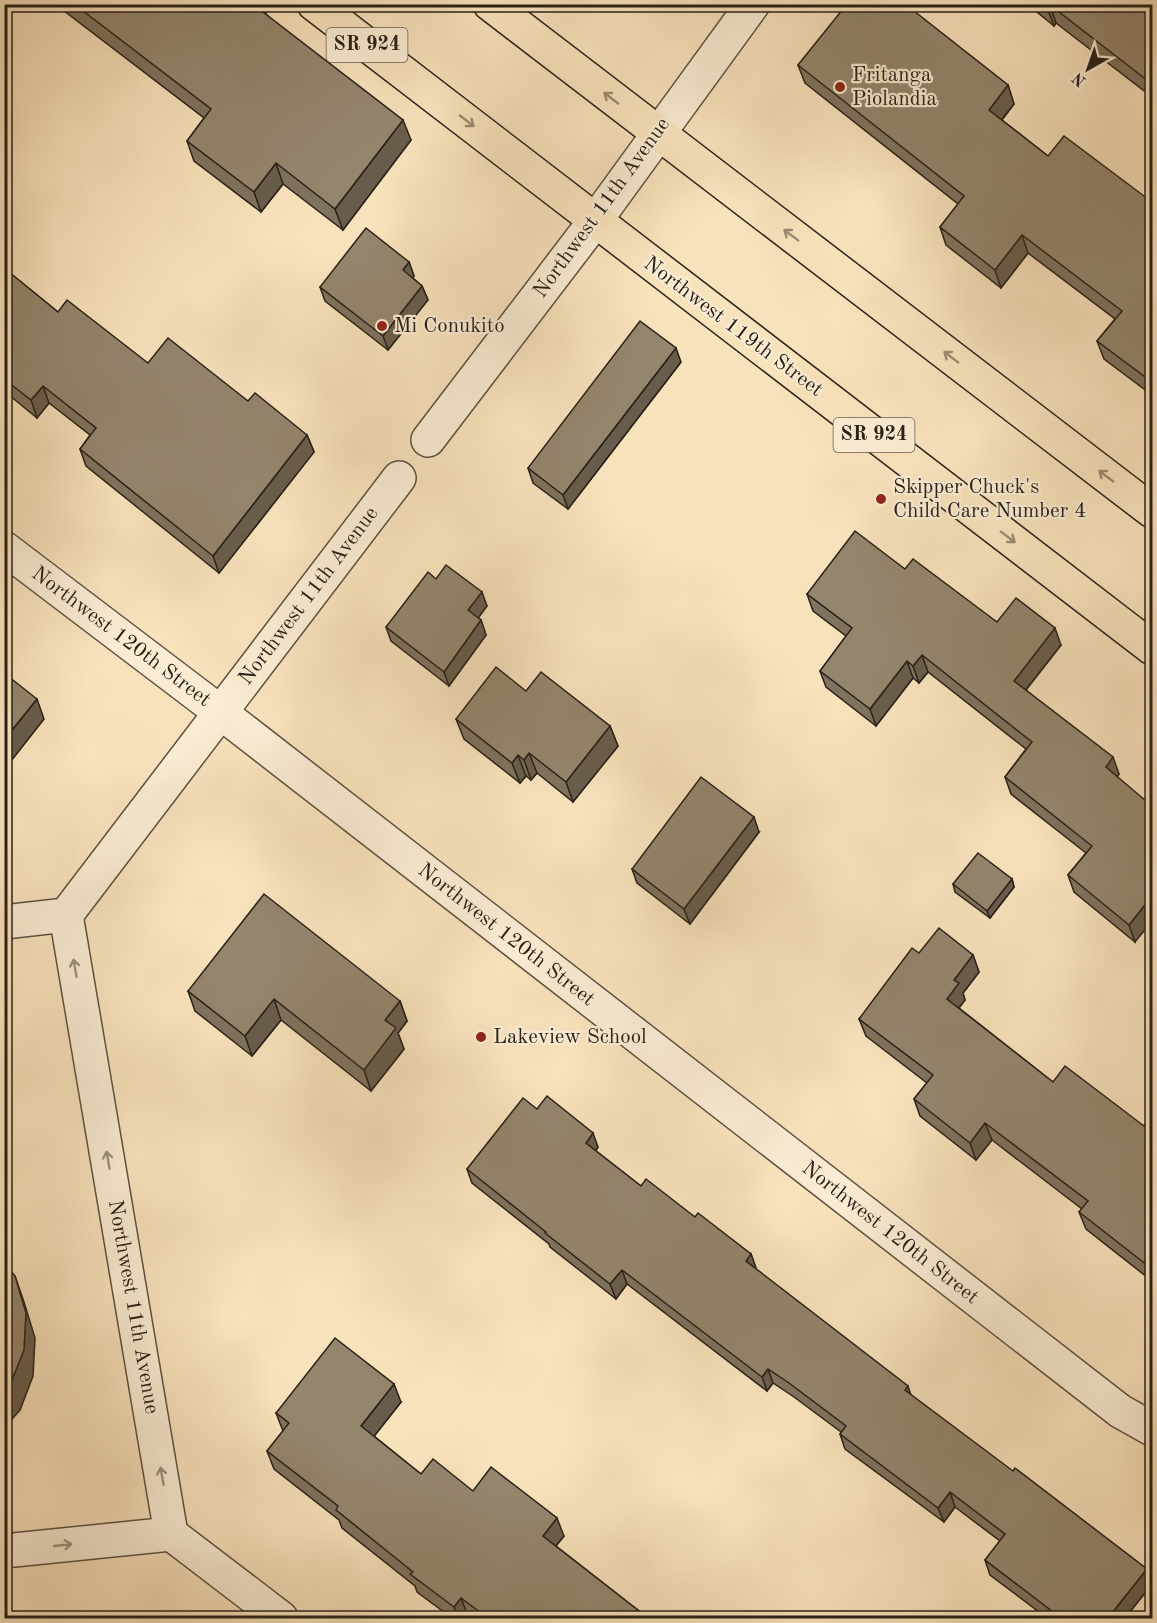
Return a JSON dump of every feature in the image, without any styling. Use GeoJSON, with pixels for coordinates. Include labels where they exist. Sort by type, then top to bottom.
{"type":"FeatureCollection","features":[{"type":"Feature","properties":{"kind":"highway","name":"Northwest 119th Street"},"geometry":{"type":"LineString","coordinates":[[314,4],[1152,648]]}},
{"type":"Feature","properties":{"kind":"highway"},"geometry":{"type":"LineString","coordinates":[[490,4],[1152,511]]}},
{"type":"Feature","properties":{"kind":"street","name":"Northwest 11th Avenue"},"geometry":{"type":"LineString","coordinates":[[428,440],[595,221],[753,4]]}},
{"type":"Feature","properties":{"kind":"street","name":"Northwest 11th Avenue"},"geometry":{"type":"LineString","coordinates":[[171,1534],[66,915],[399,478]]}},
{"type":"Feature","properties":{"kind":"street","name":"Northwest 120th Street"},"geometry":{"type":"LineString","coordinates":[[4,548],[220,712],[1120,1411],[1152,1429]]}},
{"type":"Feature","properties":{"kind":"street"},"geometry":{"type":"LineString","coordinates":[[4,922],[66,915]]}},
{"type":"Feature","properties":{"kind":"street","name":"Northwest 120th Street"},"geometry":{"type":"LineString","coordinates":[[1120,1411],[1152,1447]]}},
{"type":"Feature","properties":{"kind":"street"},"geometry":{"type":"LineString","coordinates":[[4,1551],[171,1534],[281,1618]]}},
{"type":"Feature","properties":{"kind":"building"},"geometry":{"type":"Polygon","coordinates":[[[74,4],[259,4],[265,9],[263,12],[403,120],[335,209],[276,163],[254,192],[187,141],[211,109],[74,4]]]}},
{"type":"Feature","properties":{"kind":"building"},"geometry":{"type":"Polygon","coordinates":[[[847,4],[905,4],[1008,85],[989,110],[1048,156],[1064,136],[1152,202],[1152,382],[1097,341],[1122,311],[1022,235],[995,270],[940,227],[964,196],[798,65],[847,4]]]}},
{"type":"Feature","properties":{"kind":"building"},"geometry":{"type":"Polygon","coordinates":[[[1043,4],[1152,4],[1152,84],[1050,5],[1047,8],[1043,4]]]}},
{"type":"Feature","properties":{"kind":"building","name":"Mi Conukito"},"geometry":{"type":"Polygon","coordinates":[[[366,228],[409,262],[403,270],[422,286],[383,336],[320,287],[366,228]]]}},
{"type":"Feature","properties":{"kind":"building"},"geometry":{"type":"Polygon","coordinates":[[[4,268],[58,312],[67,300],[148,363],[168,338],[248,401],[255,393],[307,435],[213,556],[80,449],[96,428],[43,386],[31,400],[4,379],[4,268]]]}},
{"type":"Feature","properties":{"kind":"building"},"geometry":{"type":"Polygon","coordinates":[[[640,321],[676,348],[563,495],[528,468],[640,321]]]}},
{"type":"Feature","properties":{"kind":"building"},"geometry":{"type":"Polygon","coordinates":[[[855,531],[905,569],[913,559],[997,622],[1016,598],[1055,628],[1014,681],[1113,757],[1106,767],[1152,806],[1152,896],[1129,925],[1068,875],[1092,846],[1005,777],[1032,742],[922,655],[913,666],[907,661],[870,709],[820,671],[852,628],[807,594],[855,531]]]}},
{"type":"Feature","properties":{"kind":"building"},"geometry":{"type":"Polygon","coordinates":[[[446,565],[482,592],[468,610],[481,620],[444,672],[386,627],[428,572],[436,579],[446,565]]]}},
{"type":"Feature","properties":{"kind":"building"},"geometry":{"type":"Polygon","coordinates":[[[496,667],[526,691],[541,672],[610,726],[566,782],[529,753],[524,760],[518,755],[512,763],[456,719],[496,667]]]}},
{"type":"Feature","properties":{"kind":"building"},"geometry":{"type":"Polygon","coordinates":[[[4,673],[37,699],[4,740],[4,673]]]}},
{"type":"Feature","properties":{"kind":"building"},"geometry":{"type":"Polygon","coordinates":[[[701,777],[754,817],[684,909],[632,869],[701,777]]]}},
{"type":"Feature","properties":{"kind":"building"},"geometry":{"type":"Polygon","coordinates":[[[978,853],[1012,879],[987,911],[953,884],[978,853]]]}},
{"type":"Feature","properties":{"kind":"building"},"geometry":{"type":"Polygon","coordinates":[[[264,894],[400,1001],[385,1020],[396,1028],[364,1070],[274,999],[245,1036],[188,991],[264,894]]]}},
{"type":"Feature","properties":{"kind":"building"},"geometry":{"type":"Polygon","coordinates":[[[939,928],[973,955],[954,980],[959,983],[947,999],[1053,1082],[1065,1066],[1144,1126],[1152,1115],[1152,1269],[1079,1212],[1088,1201],[985,1123],[970,1143],[914,1099],[933,1075],[859,1019],[912,948],[919,953],[939,928]]]}},
{"type":"Feature","properties":{"kind":"building"},"geometry":{"type":"Polygon","coordinates":[[[547,1096],[593,1133],[586,1143],[641,1186],[646,1179],[695,1217],[698,1213],[751,1254],[746,1261],[908,1386],[905,1390],[1013,1471],[1015,1468],[1147,1569],[1108,1618],[1061,1618],[985,1560],[1005,1534],[950,1492],[938,1508],[840,1434],[846,1426],[789,1383],[768,1369],[762,1377],[622,1270],[610,1284],[467,1169],[523,1098],[537,1109],[547,1096]]]}},
{"type":"Feature","properties":{"kind":"building"},"geometry":{"type":"Polygon","coordinates":[[[4,1262],[15,1276],[26,1313],[24,1350],[10,1385],[4,1392],[4,1262]]]}},
{"type":"Feature","properties":{"kind":"building"},"geometry":{"type":"Polygon","coordinates":[[[335,1338],[394,1384],[361,1426],[421,1474],[433,1459],[473,1491],[491,1467],[557,1518],[543,1536],[639,1611],[634,1618],[488,1618],[461,1598],[454,1607],[410,1574],[413,1572],[336,1510],[338,1506],[267,1451],[289,1423],[276,1413],[335,1338]]]}},
{"type":"Feature","properties":{"kind":"place","name":"Fritanga Piolandia"},"geometry":{"type":"Point","coordinates":[840,87]}},
{"type":"Feature","properties":{"kind":"place","name":"Mi Conukito"},"geometry":{"type":"Point","coordinates":[382,326]}},
{"type":"Feature","properties":{"kind":"place","name":"Skipper Chuck's Child Care Number 4"},"geometry":{"type":"Point","coordinates":[881,499]}},
{"type":"Feature","properties":{"kind":"place","name":"Lakeview School"},"geometry":{"type":"Point","coordinates":[481,1037]}}]}
